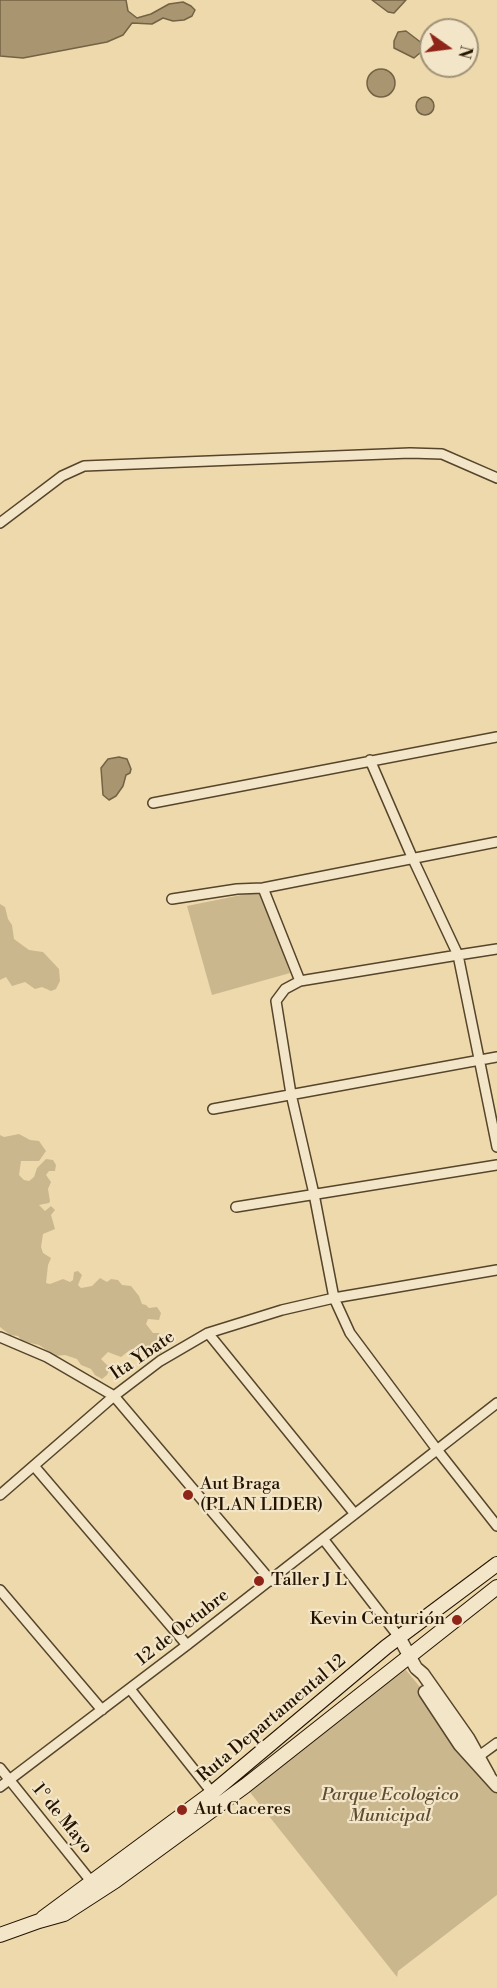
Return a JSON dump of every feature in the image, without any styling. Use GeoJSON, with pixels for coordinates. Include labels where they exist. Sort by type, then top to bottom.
{"type":"FeatureCollection","features":[{"type":"Feature","properties":{"kind":"main road","name":"Ruta Departamental 12"},"geometry":{"type":"LineString","coordinates":[[217,1799],[399,1637],[497,1564]]}},
{"type":"Feature","properties":{"kind":"main road","name":"Ruta Departamental 12"},"geometry":{"type":"LineString","coordinates":[[3,1930],[64,1914],[95,1886],[413,1662],[497,1587]]}},
{"type":"Feature","properties":{"kind":"street"},"geometry":{"type":"LineString","coordinates":[[0,523],[62,476],[84,466],[410,453],[442,454],[497,478]]}},
{"type":"Feature","properties":{"kind":"street"},"geometry":{"type":"LineString","coordinates":[[153,803],[497,737]]}},
{"type":"Feature","properties":{"kind":"street"},"geometry":{"type":"LineString","coordinates":[[370,760],[458,955],[497,1147]]}},
{"type":"Feature","properties":{"kind":"street"},"geometry":{"type":"LineString","coordinates":[[172,899],[237,889],[263,888],[497,842]]}},
{"type":"Feature","properties":{"kind":"street"},"geometry":{"type":"LineString","coordinates":[[263,888],[300,981]]}},
{"type":"Feature","properties":{"kind":"street"},"geometry":{"type":"LineString","coordinates":[[497,949],[300,981],[285,989],[276,1000],[291,1094],[314,1194],[334,1298],[350,1333],[497,1526]]}},
{"type":"Feature","properties":{"kind":"street"},"geometry":{"type":"LineString","coordinates":[[213,1109],[497,1057]]}},
{"type":"Feature","properties":{"kind":"street"},"geometry":{"type":"LineString","coordinates":[[236,1207],[497,1165]]}},
{"type":"Feature","properties":{"kind":"street","name":"Ita Ybate"},"geometry":{"type":"LineString","coordinates":[[0,1495],[114,1396],[160,1361],[208,1333],[282,1310],[334,1298],[497,1270]]}},
{"type":"Feature","properties":{"kind":"street"},"geometry":{"type":"LineString","coordinates":[[208,1333],[354,1513]]}},
{"type":"Feature","properties":{"kind":"street"},"geometry":{"type":"LineString","coordinates":[[0,1337],[47,1357],[114,1396],[270,1581]]}},
{"type":"Feature","properties":{"kind":"street","name":"12 de Octubre"},"geometry":{"type":"LineString","coordinates":[[0,1787],[324,1540],[354,1513],[438,1451],[497,1403]]}},
{"type":"Feature","properties":{"kind":"street"},"geometry":{"type":"LineString","coordinates":[[34,1466],[187,1645]]}},
{"type":"Feature","properties":{"kind":"street"},"geometry":{"type":"LineString","coordinates":[[324,1540],[399,1637],[413,1662],[416,1678],[460,1745],[476,1758],[493,1781]]}},
{"type":"Feature","properties":{"kind":"street"},"geometry":{"type":"LineString","coordinates":[[0,1590],[102,1710]]}},
{"type":"Feature","properties":{"kind":"street"},"geometry":{"type":"LineString","coordinates":[[130,1689],[217,1799]]}},
{"type":"Feature","properties":{"kind":"street"},"geometry":{"type":"LineString","coordinates":[[476,1758],[497,1743]]}},
{"type":"Feature","properties":{"kind":"street","name":"1° de Mayo"},"geometry":{"type":"LineString","coordinates":[[0,1768],[95,1886]]}},
{"type":"Feature","properties":{"kind":"green space"},"geometry":{"type":"Polygon","coordinates":[[[261,891],[290,973],[212,995],[187,906],[261,891]]]}},
{"type":"Feature","properties":{"kind":"green space"},"geometry":{"type":"Polygon","coordinates":[[[0,904],[5,907],[12,925],[14,939],[29,950],[43,952],[59,969],[60,981],[56,989],[51,991],[42,987],[35,989],[25,982],[12,986],[6,977],[0,980],[0,904]]]}},
{"type":"Feature","properties":{"kind":"green space"},"geometry":{"type":"Polygon","coordinates":[[[19,1134],[30,1140],[39,1141],[46,1151],[39,1161],[21,1161],[19,1175],[24,1180],[29,1181],[34,1177],[37,1168],[46,1159],[53,1160],[56,1165],[55,1171],[49,1171],[46,1175],[51,1182],[48,1189],[50,1201],[39,1205],[45,1211],[51,1206],[55,1210],[51,1215],[55,1229],[43,1234],[41,1247],[43,1253],[51,1258],[46,1283],[50,1284],[63,1279],[70,1282],[73,1280],[74,1272],[78,1271],[82,1275],[78,1285],[81,1288],[92,1286],[100,1278],[107,1282],[111,1279],[118,1280],[122,1285],[131,1286],[142,1304],[149,1308],[157,1307],[161,1313],[159,1320],[148,1319],[146,1324],[153,1333],[159,1333],[161,1337],[158,1343],[163,1347],[161,1353],[148,1352],[143,1347],[130,1350],[121,1357],[108,1352],[101,1359],[110,1368],[102,1379],[91,1369],[81,1365],[77,1359],[65,1355],[55,1356],[39,1345],[10,1335],[0,1327],[0,1135],[4,1137],[19,1134]]]}},
{"type":"Feature","properties":{"kind":"green space","name":"Parque Ecologico Municipal"},"geometry":{"type":"Polygon","coordinates":[[[400,1663],[497,1779],[497,1895],[398,1971],[397,1977],[245,1786],[400,1663]]]}},
{"type":"Feature","properties":{"kind":"shaded area"},"geometry":{"type":"Polygon","coordinates":[[[0,0],[126,0],[128,11],[137,18],[151,14],[169,4],[183,2],[195,10],[192,16],[184,20],[173,21],[163,18],[152,24],[132,23],[123,35],[107,42],[23,58],[0,56],[0,0]]]}},
{"type":"Feature","properties":{"kind":"shaded area"},"geometry":{"type":"Polygon","coordinates":[[[372,0],[406,0],[394,13],[388,12],[372,0]]]}},
{"type":"Feature","properties":{"kind":"shaded area"},"geometry":{"type":"Polygon","coordinates":[[[406,31],[419,41],[419,54],[414,58],[394,48],[398,32],[406,31]]]}},
{"type":"Feature","properties":{"kind":"shaded area"},"geometry":{"type":"Polygon","coordinates":[[[381,69],[391,73],[395,83],[391,93],[381,97],[371,93],[367,83],[371,73],[381,69]]]}},
{"type":"Feature","properties":{"kind":"shaded area"},"geometry":{"type":"Polygon","coordinates":[[[425,97],[431,100],[434,106],[431,112],[425,115],[419,112],[416,106],[419,100],[425,97]]]}},
{"type":"Feature","properties":{"kind":"shaded area"},"geometry":{"type":"Polygon","coordinates":[[[119,757],[127,759],[131,769],[116,796],[109,800],[103,795],[101,768],[108,759],[119,757]]]}},
{"type":"Feature","properties":{"kind":"place","name":"Aut Braga (PLAN LIDER)"},"geometry":{"type":"Point","coordinates":[188,1495]}},
{"type":"Feature","properties":{"kind":"place","name":"Taller J L"},"geometry":{"type":"Point","coordinates":[259,1581]}},
{"type":"Feature","properties":{"kind":"place","name":"Kevin Centurión"},"geometry":{"type":"Point","coordinates":[457,1620]}},
{"type":"Feature","properties":{"kind":"place","name":"Aut Caceres"},"geometry":{"type":"Point","coordinates":[182,1810]}}]}
